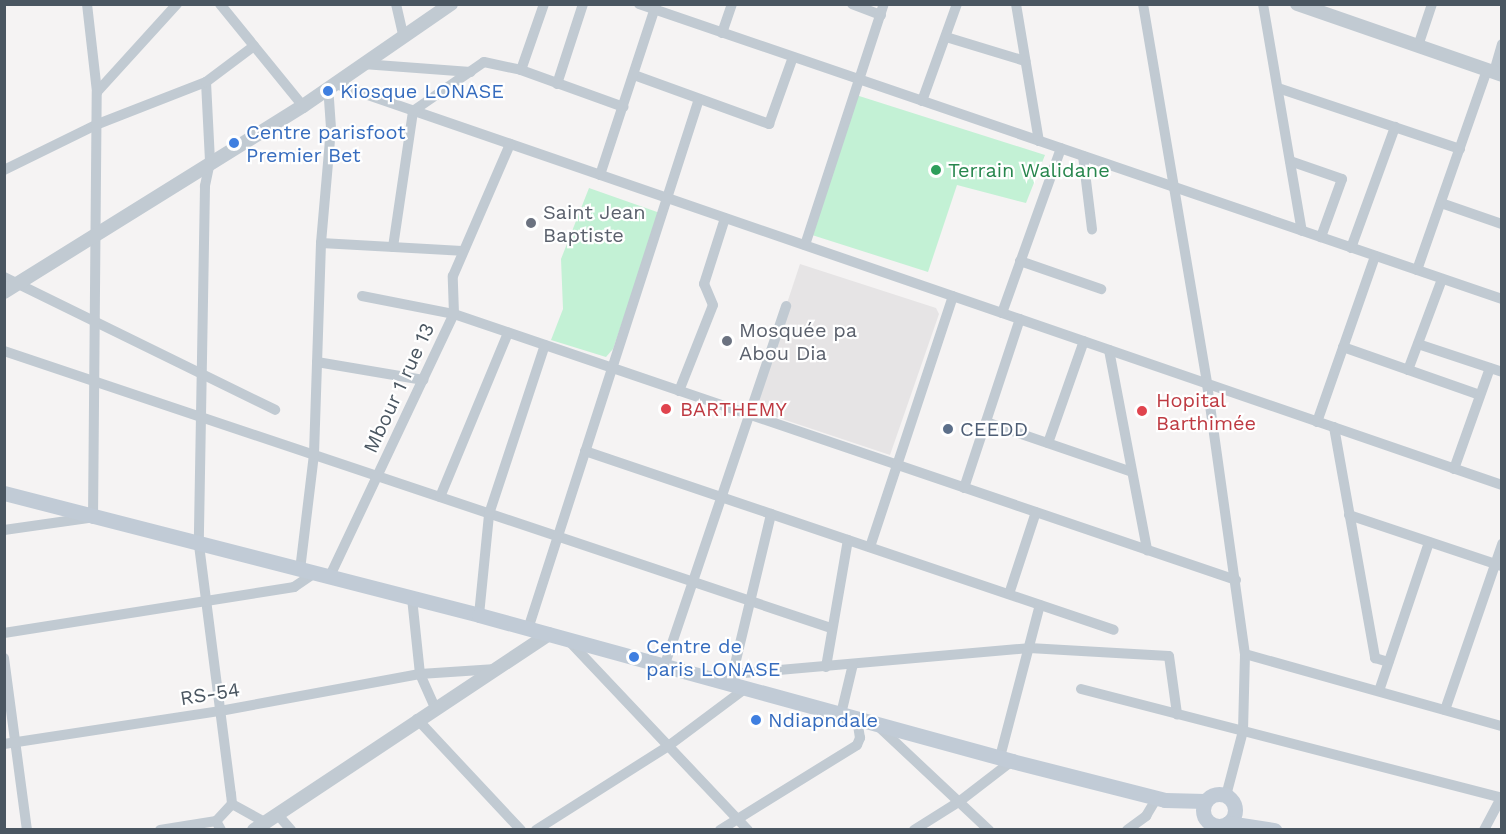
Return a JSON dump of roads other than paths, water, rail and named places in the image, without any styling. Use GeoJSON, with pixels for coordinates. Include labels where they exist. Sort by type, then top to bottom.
{"type":"FeatureCollection","features":[{"type":"Feature","properties":{"kind":"main road"},"geometry":{"type":"LineString","coordinates":[[4,494],[90,518],[479,615],[570,642],[732,679],[746,688],[1161,799],[1206,817],[1218,826],[1228,821],[1265,828]]}},
{"type":"Feature","properties":{"kind":"main road"},"geometry":{"type":"LineString","coordinates":[[1206,817],[1216,794],[1226,796],[1228,821]]}},
{"type":"Feature","properties":{"kind":"street"},"geometry":{"type":"LineString","coordinates":[[4,530],[90,518],[98,124],[97,92],[87,4]]}},
{"type":"Feature","properties":{"kind":"street"},"geometry":{"type":"LineString","coordinates":[[97,92],[177,4]]}},
{"type":"Feature","properties":{"kind":"street"},"geometry":{"type":"LineString","coordinates":[[220,4],[303,106]]}},
{"type":"Feature","properties":{"kind":"street"},"geometry":{"type":"LineString","coordinates":[[396,4],[403,35]]}},
{"type":"Feature","properties":{"kind":"street"},"geometry":{"type":"LineString","coordinates":[[4,292],[303,106],[451,4]]}},
{"type":"Feature","properties":{"kind":"street"},"geometry":{"type":"LineString","coordinates":[[521,70],[544,4]]}},
{"type":"Feature","properties":{"kind":"street"},"geometry":{"type":"LineString","coordinates":[[557,84],[583,4]]}},
{"type":"Feature","properties":{"kind":"street"},"geometry":{"type":"LineString","coordinates":[[639,4],[656,7],[722,33],[1502,299]]}},
{"type":"Feature","properties":{"kind":"street"},"geometry":{"type":"LineString","coordinates":[[722,33],[732,4]]}},
{"type":"Feature","properties":{"kind":"street"},"geometry":{"type":"LineString","coordinates":[[805,245],[858,79],[883,10],[852,4]]}},
{"type":"Feature","properties":{"kind":"street"},"geometry":{"type":"LineString","coordinates":[[922,101],[957,4]]}},
{"type":"Feature","properties":{"kind":"street"},"geometry":{"type":"LineString","coordinates":[[1016,4],[1039,141]]}},
{"type":"Feature","properties":{"kind":"street"},"geometry":{"type":"LineString","coordinates":[[1143,4],[1207,384],[1245,654],[1243,731],[1226,796]]}},
{"type":"Feature","properties":{"kind":"street"},"geometry":{"type":"LineString","coordinates":[[1263,4],[1302,231]]}},
{"type":"Feature","properties":{"kind":"street"},"geometry":{"type":"LineString","coordinates":[[1418,46],[1432,4]]}},
{"type":"Feature","properties":{"kind":"street"},"geometry":{"type":"LineString","coordinates":[[1298,5],[1494,72]]}},
{"type":"Feature","properties":{"kind":"street"},"geometry":{"type":"LineString","coordinates":[[600,175],[656,7]]}},
{"type":"Feature","properties":{"kind":"street"},"geometry":{"type":"LineString","coordinates":[[946,37],[1025,61]]}},
{"type":"Feature","properties":{"kind":"street"},"geometry":{"type":"LineString","coordinates":[[1417,270],[1460,149],[1494,72],[1502,44]]}},
{"type":"Feature","properties":{"kind":"street"},"geometry":{"type":"LineString","coordinates":[[4,170],[98,124],[206,82],[254,46]]}},
{"type":"Feature","properties":{"kind":"street"},"geometry":{"type":"LineString","coordinates":[[634,75],[769,124],[793,57]]}},
{"type":"Feature","properties":{"kind":"street"},"geometry":{"type":"LineString","coordinates":[[393,247],[413,111],[487,61],[521,70],[624,107]]}},
{"type":"Feature","properties":{"kind":"street"},"geometry":{"type":"LineString","coordinates":[[363,64],[471,72]]}},
{"type":"Feature","properties":{"kind":"street"},"geometry":{"type":"LineString","coordinates":[[160,830],[218,825],[232,804],[199,545],[204,375],[205,186],[210,162],[206,82]]}},
{"type":"Feature","properties":{"kind":"street"},"geometry":{"type":"LineString","coordinates":[[332,86],[510,144],[1502,485]]}},
{"type":"Feature","properties":{"kind":"street"},"geometry":{"type":"LineString","coordinates":[[4,633],[204,598],[294,587],[307,572],[314,454],[321,243],[329,158],[332,86]]}},
{"type":"Feature","properties":{"kind":"street"},"geometry":{"type":"LineString","coordinates":[[1278,88],[1460,149]]}},
{"type":"Feature","properties":{"kind":"street"},"geometry":{"type":"LineString","coordinates":[[528,629],[699,99]]}},
{"type":"Feature","properties":{"kind":"street"},"geometry":{"type":"LineString","coordinates":[[1351,248],[1395,127]]}},
{"type":"Feature","properties":{"kind":"street","name":"Mbour 1 rue 13"},"geometry":{"type":"LineString","coordinates":[[329,578],[454,314],[452,286],[462,252],[510,144]]}},
{"type":"Feature","properties":{"kind":"street"},"geometry":{"type":"LineString","coordinates":[[1002,313],[1060,148]]}},
{"type":"Feature","properties":{"kind":"street"},"geometry":{"type":"LineString","coordinates":[[1083,156],[1092,229]]}},
{"type":"Feature","properties":{"kind":"street"},"geometry":{"type":"LineString","coordinates":[[1290,161],[1342,179],[1321,237]]}},
{"type":"Feature","properties":{"kind":"street"},"geometry":{"type":"LineString","coordinates":[[1441,202],[1502,224]]}},
{"type":"Feature","properties":{"kind":"street"},"geometry":{"type":"LineString","coordinates":[[679,391],[712,305],[704,284],[725,218]]}},
{"type":"Feature","properties":{"kind":"street"},"geometry":{"type":"LineString","coordinates":[[321,243],[462,252]]}},
{"type":"Feature","properties":{"kind":"street"},"geometry":{"type":"LineString","coordinates":[[1317,422],[1375,256]]}},
{"type":"Feature","properties":{"kind":"street"},"geometry":{"type":"LineString","coordinates":[[1020,261],[1101,288]]}},
{"type":"Feature","properties":{"kind":"street"},"geometry":{"type":"LineString","coordinates":[[4,277],[275,410]]}},
{"type":"Feature","properties":{"kind":"street"},"geometry":{"type":"LineString","coordinates":[[1408,370],[1442,279]]}},
{"type":"Feature","properties":{"kind":"street"},"geometry":{"type":"LineString","coordinates":[[362,296],[454,314],[1236,580]]}},
{"type":"Feature","properties":{"kind":"street"},"geometry":{"type":"LineString","coordinates":[[870,547],[953,296]]}},
{"type":"Feature","properties":{"kind":"street"},"geometry":{"type":"LineString","coordinates":[[665,664],[786,306]]}},
{"type":"Feature","properties":{"kind":"street"},"geometry":{"type":"LineString","coordinates":[[964,488],[1020,319]]}},
{"type":"Feature","properties":{"kind":"street"},"geometry":{"type":"LineString","coordinates":[[440,497],[508,333]]}},
{"type":"Feature","properties":{"kind":"street"},"geometry":{"type":"LineString","coordinates":[[1048,443],[1084,341]]}},
{"type":"Feature","properties":{"kind":"street"},"geometry":{"type":"LineString","coordinates":[[1418,344],[1502,372]]}},
{"type":"Feature","properties":{"kind":"street"},"geometry":{"type":"LineString","coordinates":[[479,615],[489,514],[545,345]]}},
{"type":"Feature","properties":{"kind":"street"},"geometry":{"type":"LineString","coordinates":[[1343,347],[1480,395]]}},
{"type":"Feature","properties":{"kind":"street"},"geometry":{"type":"LineString","coordinates":[[1109,350],[1147,550]]}},
{"type":"Feature","properties":{"kind":"street"},"geometry":{"type":"LineString","coordinates":[[4,351],[831,628]]}},
{"type":"Feature","properties":{"kind":"street"},"geometry":{"type":"LineString","coordinates":[[317,362],[423,380]]}},
{"type":"Feature","properties":{"kind":"street"},"geometry":{"type":"LineString","coordinates":[[1454,469],[1490,368]]}},
{"type":"Feature","properties":{"kind":"street"},"geometry":{"type":"LineString","coordinates":[[986,422],[1132,472]]}},
{"type":"Feature","properties":{"kind":"street"},"geometry":{"type":"LineString","coordinates":[[1334,428],[1375,658],[1388,662]]}},
{"type":"Feature","properties":{"kind":"street"},"geometry":{"type":"LineString","coordinates":[[585,451],[1114,630]]}},
{"type":"Feature","properties":{"kind":"street"},"geometry":{"type":"LineString","coordinates":[[1009,594],[1036,512]]}},
{"type":"Feature","properties":{"kind":"street"},"geometry":{"type":"LineString","coordinates":[[771,514],[732,679],[853,664],[1029,648],[1169,656],[1177,714]]}},
{"type":"Feature","properties":{"kind":"street"},"geometry":{"type":"LineString","coordinates":[[1349,515],[1498,565]]}},
{"type":"Feature","properties":{"kind":"street"},"geometry":{"type":"LineString","coordinates":[[826,667],[848,540]]}},
{"type":"Feature","properties":{"kind":"street"},"geometry":{"type":"LineString","coordinates":[[1378,691],[1429,542]]}},
{"type":"Feature","properties":{"kind":"street"},"geometry":{"type":"LineString","coordinates":[[1445,710],[1498,565],[1502,544]]}},
{"type":"Feature","properties":{"kind":"street"},"geometry":{"type":"LineString","coordinates":[[412,598],[420,674],[435,708]]}},
{"type":"Feature","properties":{"kind":"street"},"geometry":{"type":"LineString","coordinates":[[914,830],[960,801],[1006,759],[1040,605]]}},
{"type":"Feature","properties":{"kind":"street"},"geometry":{"type":"LineString","coordinates":[[232,804],[260,826],[417,719],[500,669],[549,634]]}},
{"type":"Feature","properties":{"kind":"street"},"geometry":{"type":"LineString","coordinates":[[570,642],[666,747],[748,830]]}},
{"type":"Feature","properties":{"kind":"street"},"geometry":{"type":"LineString","coordinates":[[1245,654],[1502,726]]}},
{"type":"Feature","properties":{"kind":"street"},"geometry":{"type":"LineString","coordinates":[[4,658],[10,743],[27,830]]}},
{"type":"Feature","properties":{"kind":"street"},"geometry":{"type":"LineString","coordinates":[[841,714],[853,664]]}},
{"type":"Feature","properties":{"kind":"street","name":"RS-54"},"geometry":{"type":"LineString","coordinates":[[10,743],[220,711],[420,674],[500,669]]}},
{"type":"Feature","properties":{"kind":"street"},"geometry":{"type":"LineString","coordinates":[[536,830],[666,747],[746,688]]}},
{"type":"Feature","properties":{"kind":"street"},"geometry":{"type":"LineString","coordinates":[[1081,689],[1501,798],[1484,830]]}},
{"type":"Feature","properties":{"kind":"street"},"geometry":{"type":"LineString","coordinates":[[720,830],[856,745],[860,738],[857,718]]}},
{"type":"Feature","properties":{"kind":"street"},"geometry":{"type":"LineString","coordinates":[[417,719],[521,830]]}},
{"type":"Feature","properties":{"kind":"street"},"geometry":{"type":"LineString","coordinates":[[874,723],[989,830]]}},
{"type":"Feature","properties":{"kind":"street"},"geometry":{"type":"LineString","coordinates":[[1127,830],[1146,816],[1161,799]]}},
{"type":"Feature","properties":{"kind":"street"},"geometry":{"type":"LineString","coordinates":[[278,815],[291,830]]}},
{"type":"Feature","properties":{"kind":"place","name":"Kiosque LONASE"},"geometry":{"type":"Point","coordinates":[328,91]}},
{"type":"Feature","properties":{"kind":"place","name":"Centre parisfoot Premier Bet"},"geometry":{"type":"Point","coordinates":[234,143]}},
{"type":"Feature","properties":{"kind":"place","name":"Terrain Walidane"},"geometry":{"type":"Point","coordinates":[936,170]}},
{"type":"Feature","properties":{"kind":"place","name":"Saint Jean Baptiste"},"geometry":{"type":"Point","coordinates":[531,223]}},
{"type":"Feature","properties":{"kind":"place","name":"Mosquée pa Abou Dia"},"geometry":{"type":"Point","coordinates":[727,341]}},
{"type":"Feature","properties":{"kind":"place","name":"BARTHEMY"},"geometry":{"type":"Point","coordinates":[666,409]}},
{"type":"Feature","properties":{"kind":"place","name":"Hopital Barthimée"},"geometry":{"type":"Point","coordinates":[1142,411]}},
{"type":"Feature","properties":{"kind":"place","name":"CEEDD"},"geometry":{"type":"Point","coordinates":[948,429]}},
{"type":"Feature","properties":{"kind":"place","name":"Centre de paris LONASE"},"geometry":{"type":"Point","coordinates":[634,657]}},
{"type":"Feature","properties":{"kind":"place","name":"Ndiapndale"},"geometry":{"type":"Point","coordinates":[756,720]}}]}
